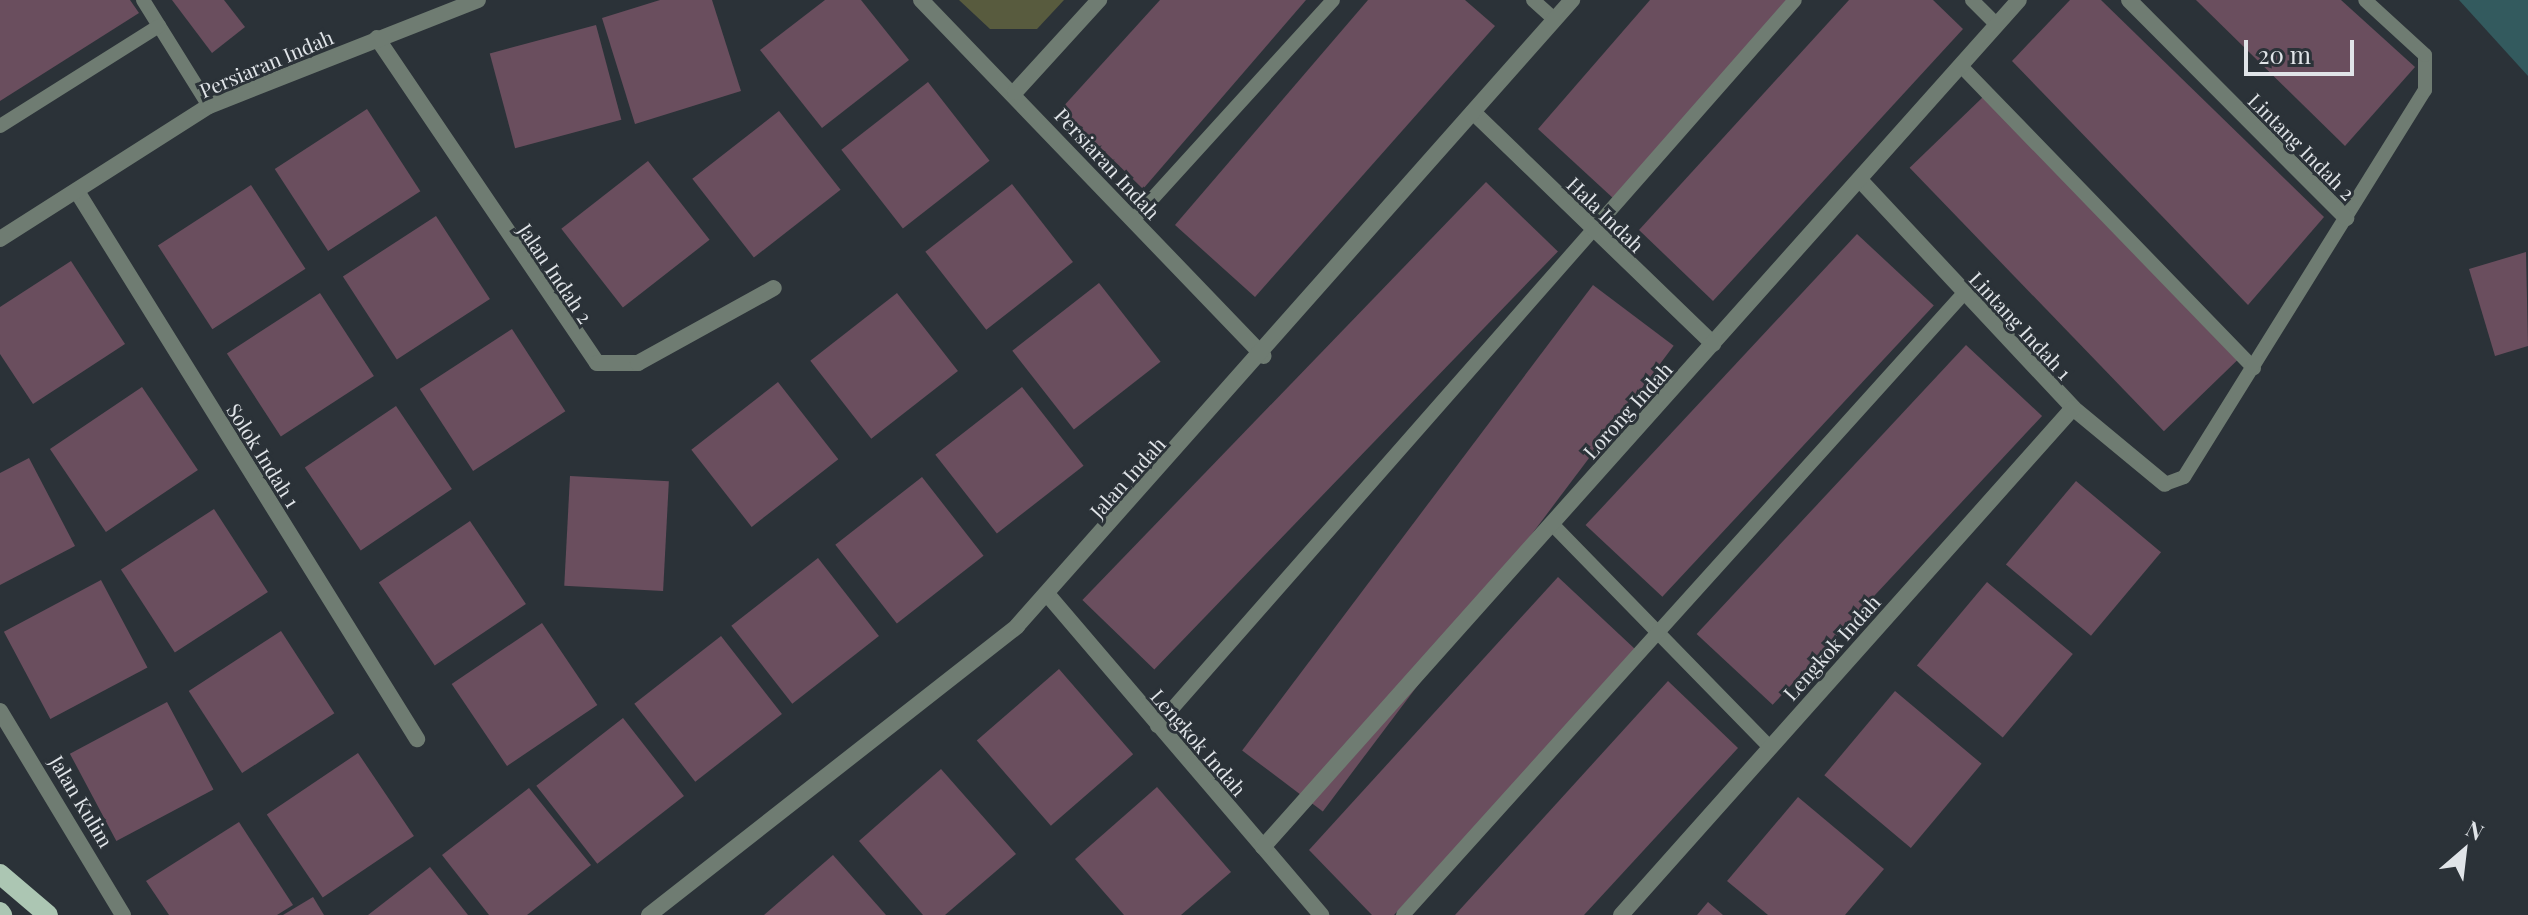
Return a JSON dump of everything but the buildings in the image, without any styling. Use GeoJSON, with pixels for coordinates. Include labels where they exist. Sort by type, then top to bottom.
{"type":"FeatureCollection","features":[{"type":"Feature","properties":{"kind":"main road"},"geometry":{"type":"LineString","coordinates":[[0,874],[48,915]]}},
{"type":"Feature","properties":{"kind":"street","name":"Persiaran Indah"},"geometry":{"type":"LineString","coordinates":[[0,239],[78,193],[209,106],[478,0]]}},
{"type":"Feature","properties":{"kind":"street","name":"Persiaran Indah"},"geometry":{"type":"LineString","coordinates":[[921,0],[1015,92],[1263,356]]}},
{"type":"Feature","properties":{"kind":"street"},"geometry":{"type":"LineString","coordinates":[[1015,92],[1099,0]]}},
{"type":"Feature","properties":{"kind":"street","name":"Jalan Indah"},"geometry":{"type":"LineString","coordinates":[[649,915],[1048,595],[1263,356],[1572,0]]}},
{"type":"Feature","properties":{"kind":"street","name":"Lorong Indah"},"geometry":{"type":"LineString","coordinates":[[1263,847],[2019,0]]}},
{"type":"Feature","properties":{"kind":"street","name":"Lintang Indah 2"},"geometry":{"type":"LineString","coordinates":[[2129,0],[2346,218]]}},
{"type":"Feature","properties":{"kind":"street","name":"Jalan Indah 2"},"geometry":{"type":"LineString","coordinates":[[377,38],[597,363],[638,363],[774,288]]}},
{"type":"Feature","properties":{"kind":"street","name":"Hala Indah"},"geometry":{"type":"LineString","coordinates":[[1473,112],[1713,344]]}},
{"type":"Feature","properties":{"kind":"street","name":"Lintang Indah 1"},"geometry":{"type":"LineString","coordinates":[[1860,180],[2073,408],[2165,484]]}},
{"type":"Feature","properties":{"kind":"street","name":"Solok Indah 1"},"geometry":{"type":"LineString","coordinates":[[78,193],[417,739]]}},
{"type":"Feature","properties":{"kind":"street","name":"Lengkok Indah"},"geometry":{"type":"LineString","coordinates":[[1621,915],[2073,408]]}},
{"type":"Feature","properties":{"kind":"street","name":"Lengkok Indah"},"geometry":{"type":"LineString","coordinates":[[1048,595],[1321,915]]}},
{"type":"Feature","properties":{"kind":"street","name":"Jalan Kulim"},"geometry":{"type":"LineString","coordinates":[[0,711],[123,915]]}},
{"type":"Feature","properties":{"kind":"lane"},"geometry":{"type":"LineString","coordinates":[[143,0],[209,106]]}},
{"type":"Feature","properties":{"kind":"lane"},"geometry":{"type":"LineString","coordinates":[[1133,220],[1333,0]]}},
{"type":"Feature","properties":{"kind":"lane"},"geometry":{"type":"LineString","coordinates":[[1533,0],[1554,19]]}},
{"type":"Feature","properties":{"kind":"lane"},"geometry":{"type":"LineString","coordinates":[[1157,726],[1795,0]]}},
{"type":"Feature","properties":{"kind":"lane"},"geometry":{"type":"LineString","coordinates":[[1972,0],[1997,25]]}},
{"type":"Feature","properties":{"kind":"lane"},"geometry":{"type":"LineString","coordinates":[[2165,484],[2184,477],[2346,218],[2429,74],[2425,55],[2365,0]]}},
{"type":"Feature","properties":{"kind":"lane"},"geometry":{"type":"LineString","coordinates":[[0,126],[159,26]]}},
{"type":"Feature","properties":{"kind":"lane"},"geometry":{"type":"LineString","coordinates":[[1961,66],[2254,368]]}},
{"type":"Feature","properties":{"kind":"lane"},"geometry":{"type":"LineString","coordinates":[[1403,915],[1659,635],[1964,293]]}},
{"type":"Feature","properties":{"kind":"lane"},"geometry":{"type":"LineString","coordinates":[[1552,524],[1769,746]]}},
{"type":"Feature","properties":{"kind":"green space"},"geometry":{"type":"Polygon","coordinates":[[[959,0],[1064,0],[1037,29],[990,29],[959,0]]]}},
{"type":"Feature","properties":{"kind":"water"},"geometry":{"type":"Polygon","coordinates":[[[2459,0],[2528,0],[2528,76],[2459,0]]]}}]}
